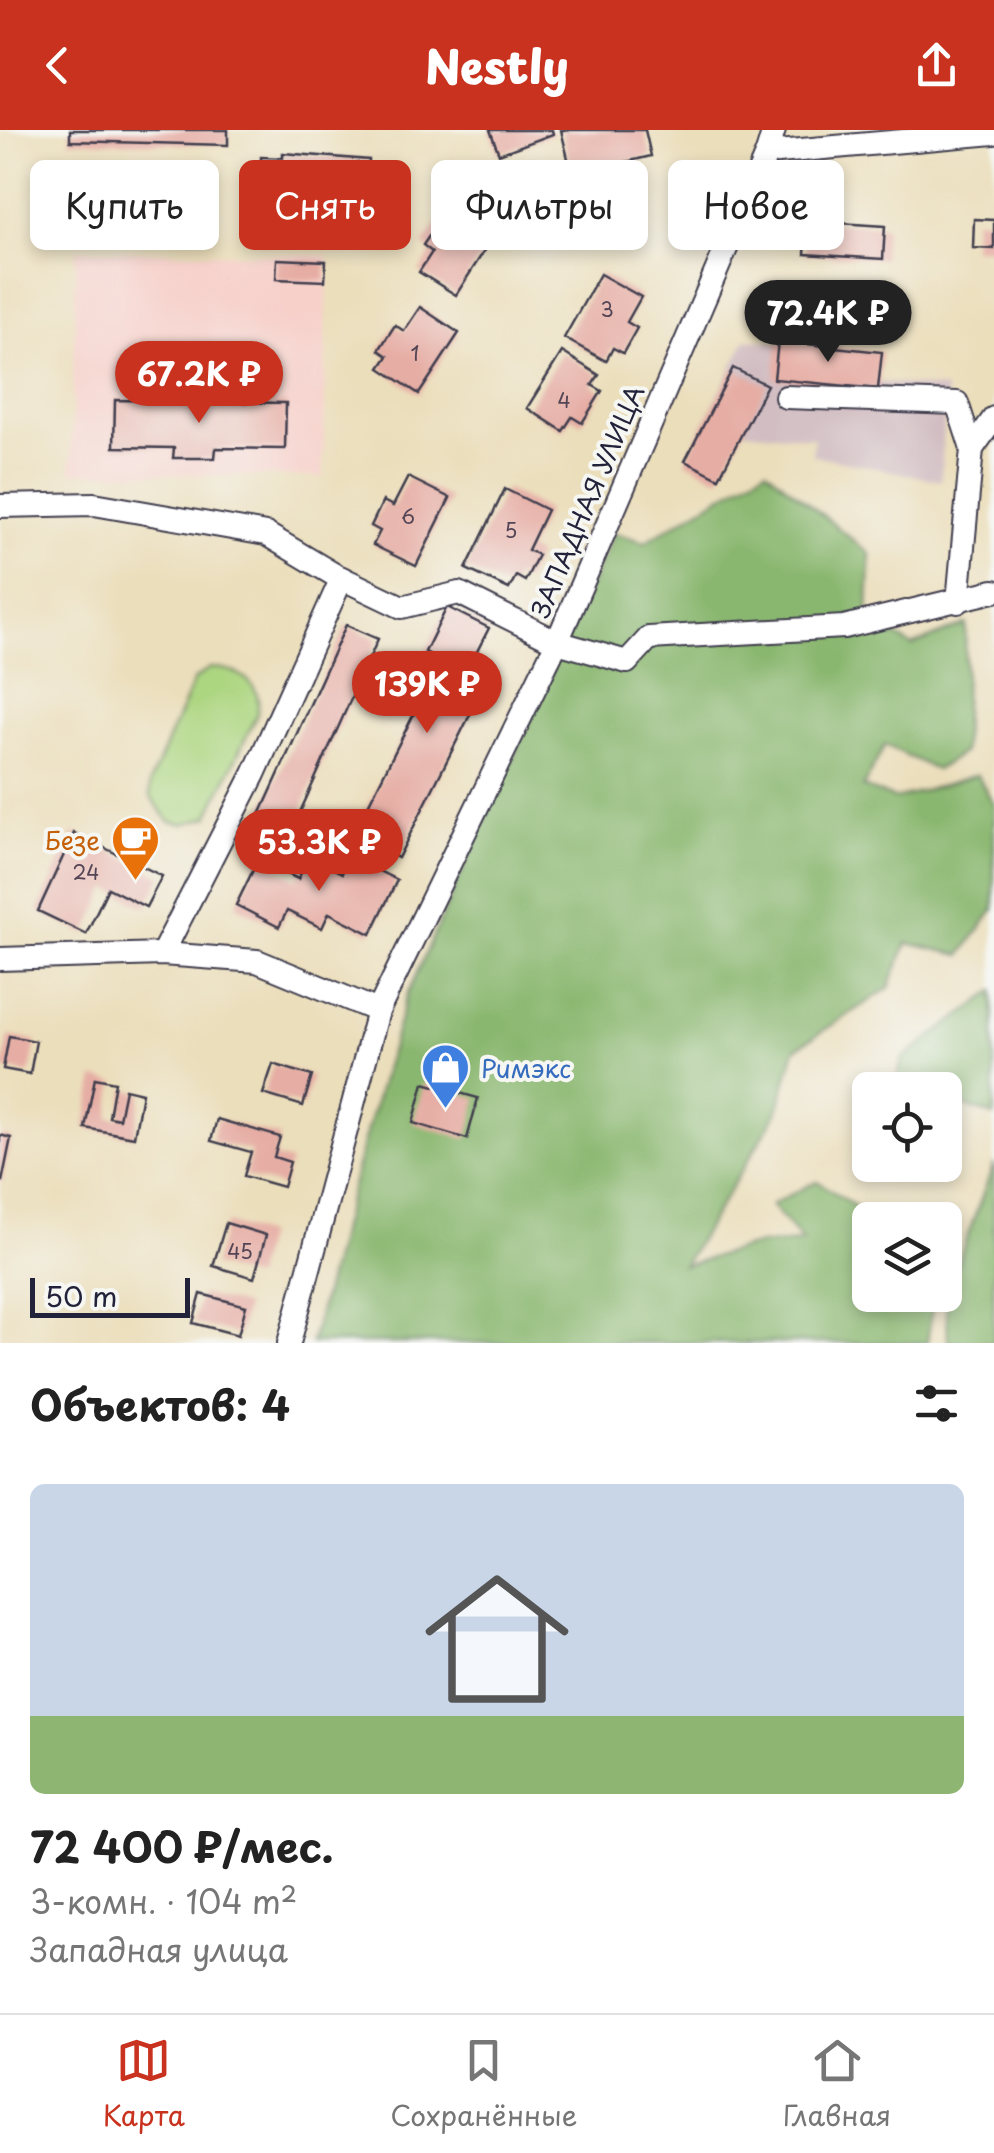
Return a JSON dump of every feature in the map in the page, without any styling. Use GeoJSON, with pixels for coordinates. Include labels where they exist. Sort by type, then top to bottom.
{"type":"FeatureCollection","features":[{"type":"Feature","properties":{"kind":"street","name":"ЗАПАДНАЯ УЛИЦА"},"geometry":{"type":"LineString","coordinates":[[289,1343],[378,1011],[557,642],[774,130]]}},
{"type":"Feature","properties":{"kind":"street"},"geometry":{"type":"LineString","coordinates":[[767,153],[994,134]]}},
{"type":"Feature","properties":{"kind":"street"},"geometry":{"type":"LineString","coordinates":[[786,396],[957,403],[972,449],[958,602]]}},
{"type":"Feature","properties":{"kind":"street"},"geometry":{"type":"LineString","coordinates":[[972,449],[994,418]]}},
{"type":"Feature","properties":{"kind":"street"},"geometry":{"type":"LineString","coordinates":[[0,506],[94,504],[266,534],[402,607],[458,593],[557,642],[627,662],[649,638],[844,627],[994,591]]}},
{"type":"Feature","properties":{"kind":"street"},"geometry":{"type":"LineString","coordinates":[[162,954],[254,774],[342,578]]}},
{"type":"Feature","properties":{"kind":"street"},"geometry":{"type":"LineString","coordinates":[[0,959],[162,954],[257,962],[378,1011]]}},
{"type":"Feature","properties":{"kind":"shaded area"},"geometry":{"type":"Polygon","coordinates":[[[76,250],[328,256],[323,477],[71,472],[76,250]]]}},
{"type":"Feature","properties":{"kind":"shaded area"},"geometry":{"type":"Polygon","coordinates":[[[746,339],[882,352],[879,382],[946,389],[941,481],[812,455],[814,438],[744,431],[719,478],[685,461],[746,339]]]}},
{"type":"Feature","properties":{"kind":"green space"},"geometry":{"type":"Polygon","coordinates":[[[766,469],[870,554],[868,618],[912,646],[966,624],[963,752],[936,770],[885,745],[863,787],[896,799],[977,775],[994,804],[994,909],[961,955],[907,943],[889,988],[795,1049],[777,1113],[683,1266],[756,1245],[803,1242],[771,1205],[817,1181],[852,1205],[852,1312],[932,1312],[927,1343],[311,1343],[407,995],[614,533],[645,542],[766,469]]]}},
{"type":"Feature","properties":{"kind":"green space"},"geometry":{"type":"Polygon","coordinates":[[[210,668],[247,679],[257,694],[257,714],[208,817],[184,824],[169,821],[150,796],[150,782],[194,680],[210,668]]]}},
{"type":"Feature","properties":{"kind":"green space"},"geometry":{"type":"Polygon","coordinates":[[[994,991],[994,1116],[962,1105],[962,1072],[899,1072],[903,1058],[994,991]]]}},
{"type":"Feature","properties":{"kind":"green space"},"geometry":{"type":"Polygon","coordinates":[[[994,1164],[994,1343],[948,1343],[947,1312],[962,1312],[962,1251],[994,1164]]]}},
{"type":"Feature","properties":{"kind":"building"},"geometry":{"type":"Polygon","coordinates":[[[70,130],[228,130],[228,145],[70,141],[70,130]]]}},
{"type":"Feature","properties":{"kind":"building"},"geometry":{"type":"Polygon","coordinates":[[[490,130],[552,130],[553,134],[499,154],[490,130]]]}},
{"type":"Feature","properties":{"kind":"building"},"geometry":{"type":"Polygon","coordinates":[[[561,130],[645,130],[651,156],[634,160],[568,160],[561,130]]]}},
{"type":"Feature","properties":{"kind":"building"},"geometry":{"type":"Polygon","coordinates":[[[283,153],[369,160],[261,160],[283,158],[283,153]]]}},
{"type":"Feature","properties":{"kind":"building"},"geometry":{"type":"Polygon","coordinates":[[[974,219],[994,220],[994,249],[973,248],[974,219]]]}},
{"type":"Feature","properties":{"kind":"building"},"geometry":{"type":"Polygon","coordinates":[[[844,223],[885,226],[883,259],[805,254],[805,250],[844,250],[844,223]]]}},
{"type":"Feature","properties":{"kind":"building"},"geometry":{"type":"Polygon","coordinates":[[[431,233],[431,250],[485,250],[456,295],[419,272],[432,252],[423,245],[431,233]]]}},
{"type":"Feature","properties":{"kind":"building"},"geometry":{"type":"Polygon","coordinates":[[[277,259],[326,261],[325,281],[276,279],[277,259]]]}},
{"type":"Feature","properties":{"kind":"building"},"geometry":{"type":"Polygon","coordinates":[[[600,274],[641,297],[627,322],[637,328],[623,353],[613,348],[606,361],[564,338],[600,274]]]}},
{"type":"Feature","properties":{"kind":"building"},"geometry":{"type":"Polygon","coordinates":[[[420,307],[459,333],[419,394],[380,368],[388,356],[379,350],[395,325],[404,331],[420,307]]]}},
{"type":"Feature","properties":{"kind":"building"},"geometry":{"type":"Polygon","coordinates":[[[778,341],[882,352],[878,389],[774,379],[778,341]]]}},
{"type":"Feature","properties":{"kind":"building"},"geometry":{"type":"Polygon","coordinates":[[[562,352],[599,375],[592,385],[602,391],[582,423],[572,417],[563,431],[527,408],[562,352]]]}},
{"type":"Feature","properties":{"kind":"building"},"geometry":{"type":"Polygon","coordinates":[[[733,368],[767,385],[719,478],[685,461],[733,368]]]}},
{"type":"Feature","properties":{"kind":"building"},"geometry":{"type":"Polygon","coordinates":[[[115,400],[286,403],[285,449],[216,448],[215,458],[173,458],[174,448],[114,447],[115,400]]]}},
{"type":"Feature","properties":{"kind":"building"},"geometry":{"type":"Polygon","coordinates":[[[408,477],[450,498],[416,566],[373,545],[380,531],[371,526],[383,501],[393,506],[408,477]]]}},
{"type":"Feature","properties":{"kind":"building"},"geometry":{"type":"Polygon","coordinates":[[[505,489],[547,510],[528,550],[538,555],[525,581],[516,576],[509,589],[466,569],[505,489]]]}},
{"type":"Feature","properties":{"kind":"building"},"geometry":{"type":"Polygon","coordinates":[[[447,607],[489,628],[469,667],[489,677],[398,858],[353,835],[441,660],[425,652],[447,607]]]}},
{"type":"Feature","properties":{"kind":"building"},"geometry":{"type":"Polygon","coordinates":[[[346,625],[378,639],[292,830],[260,815],[346,625]]]}},
{"type":"Feature","properties":{"kind":"building"},"geometry":{"type":"Polygon","coordinates":[[[74,833],[162,876],[146,907],[108,888],[86,934],[38,911],[74,833]]]}},
{"type":"Feature","properties":{"kind":"building"},"geometry":{"type":"Polygon","coordinates":[[[309,857],[342,873],[350,857],[397,880],[371,934],[329,913],[322,928],[287,911],[279,927],[236,905],[258,860],[298,879],[309,857]]]}},
{"type":"Feature","properties":{"kind":"building"},"geometry":{"type":"Polygon","coordinates":[[[9,1036],[36,1041],[30,1074],[3,1069],[9,1036]]]}},
{"type":"Feature","properties":{"kind":"building"},"geometry":{"type":"Polygon","coordinates":[[[273,1064],[312,1076],[303,1106],[263,1094],[273,1064]]]}},
{"type":"Feature","properties":{"kind":"building"},"geometry":{"type":"Polygon","coordinates":[[[95,1078],[115,1082],[109,1117],[119,1119],[125,1089],[142,1093],[134,1137],[85,1128],[95,1078]]]}},
{"type":"Feature","properties":{"kind":"building","name":"Римэкс"},"geometry":{"type":"Polygon","coordinates":[[[424,1083],[478,1098],[467,1139],[413,1123],[424,1083]]]}},
{"type":"Feature","properties":{"kind":"building"},"geometry":{"type":"Polygon","coordinates":[[[217,1119],[280,1137],[274,1157],[290,1162],[283,1187],[244,1176],[251,1152],[211,1141],[217,1119]]]}},
{"type":"Feature","properties":{"kind":"building"},"geometry":{"type":"Polygon","coordinates":[[[0,1135],[11,1138],[2,1182],[0,1182],[0,1135]]]}},
{"type":"Feature","properties":{"kind":"building"},"geometry":{"type":"Polygon","coordinates":[[[226,1223],[266,1235],[254,1278],[213,1266],[226,1223]]]}},
{"type":"Feature","properties":{"kind":"building"},"geometry":{"type":"Polygon","coordinates":[[[201,1294],[246,1306],[238,1335],[193,1323],[201,1294]]]}},
{"type":"Feature","properties":{"kind":"place","name":"Безе"},"geometry":{"type":"Point","coordinates":[135,882]}},
{"type":"Feature","properties":{"kind":"place","name":"Римэкс"},"geometry":{"type":"Point","coordinates":[446,1110]}}]}
